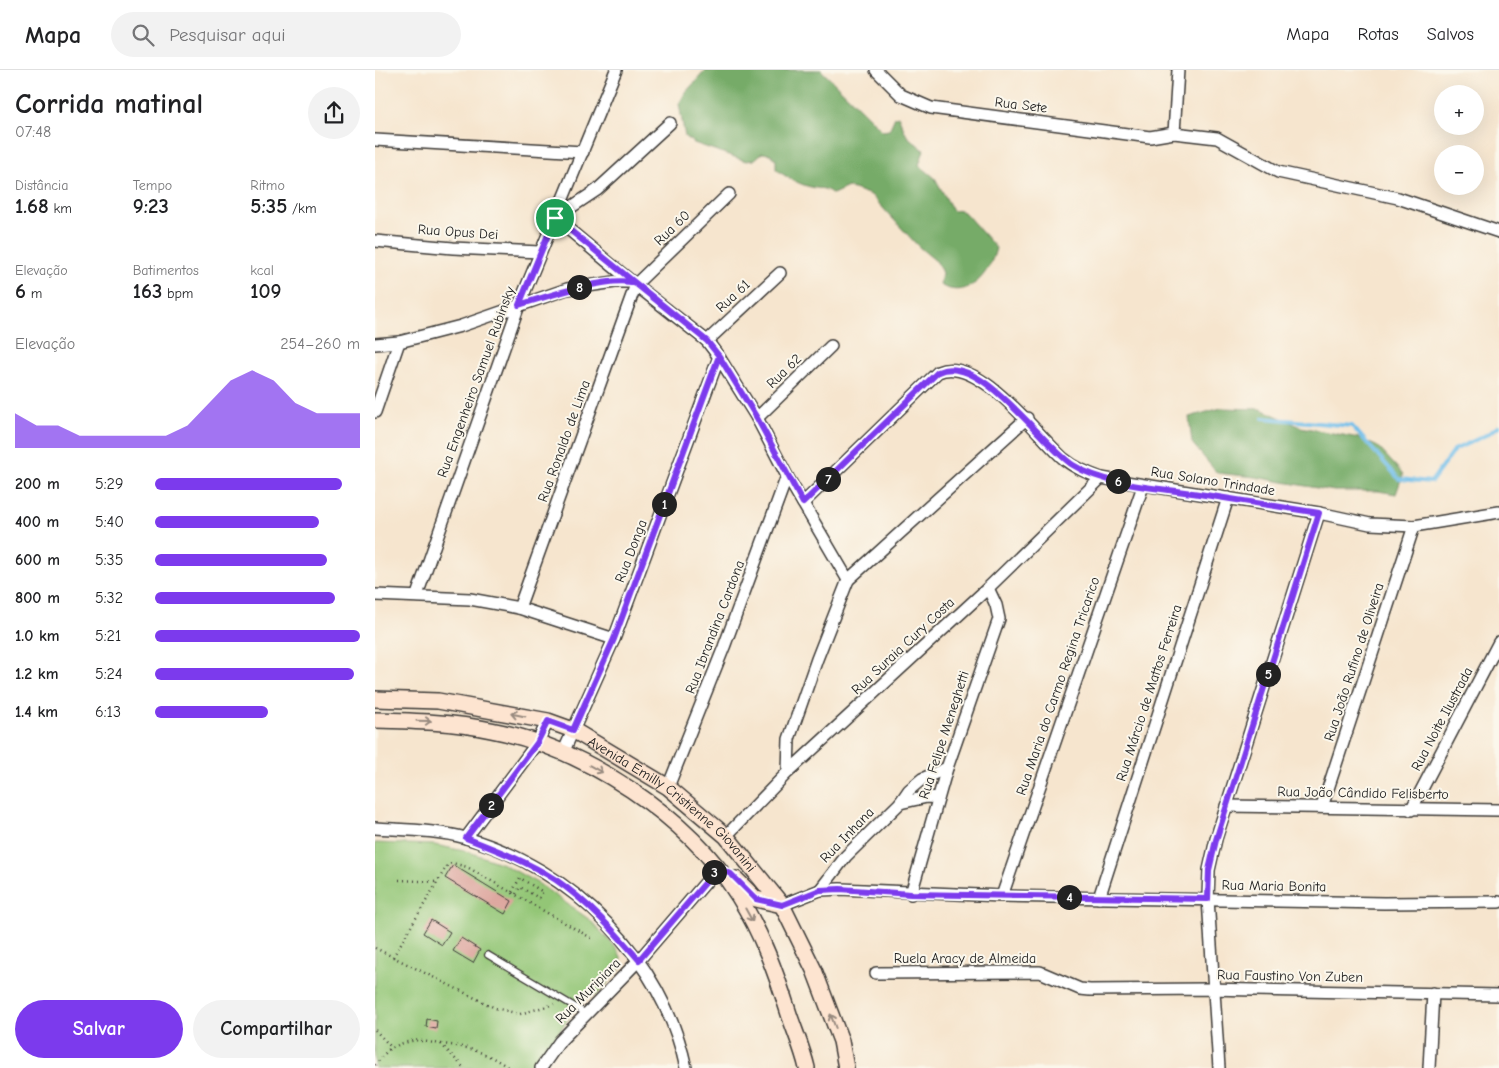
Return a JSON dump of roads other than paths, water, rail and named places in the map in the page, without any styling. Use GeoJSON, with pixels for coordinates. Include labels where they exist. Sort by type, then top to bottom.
{"type":"FeatureCollection","features":[{"type":"Feature","properties":{"kind":"main road","name":"Avenida Emilly Cristienne Giovanini"},"geometry":{"type":"LineString","coordinates":[[375,699],[438,701],[548,721],[573,730],[668,787],[726,836],[782,905],[814,970],[841,1041],[846,1068]]}},
{"type":"Feature","properties":{"kind":"main road","name":"Avenida Emilly Cristienne Giovanini"},"geometry":{"type":"LineString","coordinates":[[375,720],[433,721],[491,729],[537,743],[599,770],[652,806],[677,826],[718,868],[738,896],[766,948],[807,1068]]}},
{"type":"Feature","properties":{"kind":"main road"},"geometry":{"type":"LineString","coordinates":[[718,868],[731,874],[756,899],[782,905]]}},
{"type":"Feature","properties":{"kind":"street","name":"Rua Engenheiro Samuel Rubinsky"},"geometry":{"type":"LineString","coordinates":[[417,596],[519,305],[617,70]]}},
{"type":"Feature","properties":{"kind":"street"},"geometry":{"type":"LineString","coordinates":[[1174,133],[1177,70]]}},
{"type":"Feature","properties":{"kind":"street","name":"Rua Sete"},"geometry":{"type":"LineString","coordinates":[[877,71],[901,95],[931,108],[1150,137],[1174,133],[1217,138],[1278,172],[1398,198],[1499,232]]}},
{"type":"Feature","properties":{"kind":"street"},"geometry":{"type":"LineString","coordinates":[[670,123],[597,190],[555,218],[707,341],[719,356],[757,418],[787,476],[848,580]]}},
{"type":"Feature","properties":{"kind":"street"},"geometry":{"type":"LineString","coordinates":[[375,140],[583,152]]}},
{"type":"Feature","properties":{"kind":"street","name":"Rua 60"},"geometry":{"type":"LineString","coordinates":[[634,283],[729,194]]}},
{"type":"Feature","properties":{"kind":"street","name":"Rua Opus Dei"},"geometry":{"type":"LineString","coordinates":[[375,241],[453,248],[540,252]]}},
{"type":"Feature","properties":{"kind":"street","name":"Rua 61"},"geometry":{"type":"LineString","coordinates":[[707,341],[780,273]]}},
{"type":"Feature","properties":{"kind":"street"},"geometry":{"type":"LineString","coordinates":[[375,344],[399,342],[461,326],[567,289],[615,282],[634,283]]}},
{"type":"Feature","properties":{"kind":"street","name":"Rua Ronaldo de Lima"},"geometry":{"type":"LineString","coordinates":[[519,608],[634,283]]}},
{"type":"Feature","properties":{"kind":"street"},"geometry":{"type":"LineString","coordinates":[[375,412],[399,342]]}},
{"type":"Feature","properties":{"kind":"street","name":"Rua 62"},"geometry":{"type":"LineString","coordinates":[[757,418],[831,346]]}},
{"type":"Feature","properties":{"kind":"street","name":"Rua Donga"},"geometry":{"type":"LineString","coordinates":[[563,753],[614,639],[719,356]]}},
{"type":"Feature","properties":{"kind":"street","name":"Rua Solano Trindade"},"geometry":{"type":"LineString","coordinates":[[803,503],[938,372],[944,370],[963,371],[1016,407],[1071,464],[1101,478],[1319,513],[1371,524],[1414,526],[1499,512]]}},
{"type":"Feature","properties":{"kind":"street"},"geometry":{"type":"LineString","coordinates":[[787,772],[789,739],[848,580],[1027,418]]}},
{"type":"Feature","properties":{"kind":"street","name":"Rua Ibrandina Cardona"},"geometry":{"type":"LineString","coordinates":[[668,787],[724,647],[787,476]]}},
{"type":"Feature","properties":{"kind":"street","name":"Rua Suraia Cury Costa"},"geometry":{"type":"LineString","coordinates":[[726,836],[787,772],[988,588],[1101,478]]}},
{"type":"Feature","properties":{"kind":"street","name":"Rua Maria do Carmo Regina Tricarico"},"geometry":{"type":"LineString","coordinates":[[1002,896],[1143,486]]}},
{"type":"Feature","properties":{"kind":"street","name":"Rua Márcio de Mattos Ferreira"},"geometry":{"type":"LineString","coordinates":[[1099,898],[1228,498]]}},
{"type":"Feature","properties":{"kind":"street"},"geometry":{"type":"LineString","coordinates":[[1219,1068],[1208,899],[1209,870],[1226,806],[1319,513]]}},
{"type":"Feature","properties":{"kind":"street","name":"Rua João Rufino de Oliveira"},"geometry":{"type":"LineString","coordinates":[[1322,807],[1414,526]]}},
{"type":"Feature","properties":{"kind":"street","name":"Rua Felipe Meneghetti"},"geometry":{"type":"LineString","coordinates":[[911,894],[947,768],[999,619],[996,605],[988,588]]}},
{"type":"Feature","properties":{"kind":"street"},"geometry":{"type":"LineString","coordinates":[[375,595],[470,599],[519,608],[614,639]]}},
{"type":"Feature","properties":{"kind":"street","name":"Rua Noite Ilustrada"},"geometry":{"type":"LineString","coordinates":[[1411,810],[1499,642]]}},
{"type":"Feature","properties":{"kind":"street"},"geometry":{"type":"LineString","coordinates":[[466,838],[537,743],[548,721]]}},
{"type":"Feature","properties":{"kind":"street","name":"Rua Inhana"},"geometry":{"type":"LineString","coordinates":[[820,890],[845,856],[922,779],[947,768]]}},
{"type":"Feature","properties":{"kind":"street"},"geometry":{"type":"LineString","coordinates":[[900,803],[927,797],[938,798]]}},
{"type":"Feature","properties":{"kind":"street","name":"Rua João Cândido Felisberto"},"geometry":{"type":"LineString","coordinates":[[1226,806],[1499,810]]}},
{"type":"Feature","properties":{"kind":"street"},"geometry":{"type":"LineString","coordinates":[[375,828],[466,838],[528,864],[557,881],[599,915],[639,960],[663,1000],[686,1068]]}},
{"type":"Feature","properties":{"kind":"street","name":"Rua Muripiara"},"geometry":{"type":"LineString","coordinates":[[541,1068],[560,1041],[639,960],[718,868]]}},
{"type":"Feature","properties":{"kind":"street","name":"Rua Maria Bonita"},"geometry":{"type":"LineString","coordinates":[[782,905],[820,890],[1099,898],[1384,903],[1499,902]]}},
{"type":"Feature","properties":{"kind":"street","name":"Ruela Aracy de Almeida"},"geometry":{"type":"LineString","coordinates":[[876,973],[1040,972],[1080,989]]}},
{"type":"Feature","properties":{"kind":"street","name":"Rua Faustino Von Zuben"},"geometry":{"type":"LineString","coordinates":[[1080,989],[1499,995]]}},
{"type":"Feature","properties":{"kind":"street"},"geometry":{"type":"LineString","coordinates":[[1429,1068],[1433,993]]}},
{"type":"Feature","properties":{"kind":"lane"},"geometry":{"type":"LineString","coordinates":[[488,955],[587,1014]]}},
{"type":"Feature","properties":{"kind":"waterway"},"geometry":{"type":"LineString","coordinates":[[1263,418],[1352,426],[1399,479],[1431,482],[1454,450],[1486,435],[1499,426]]}}]}
